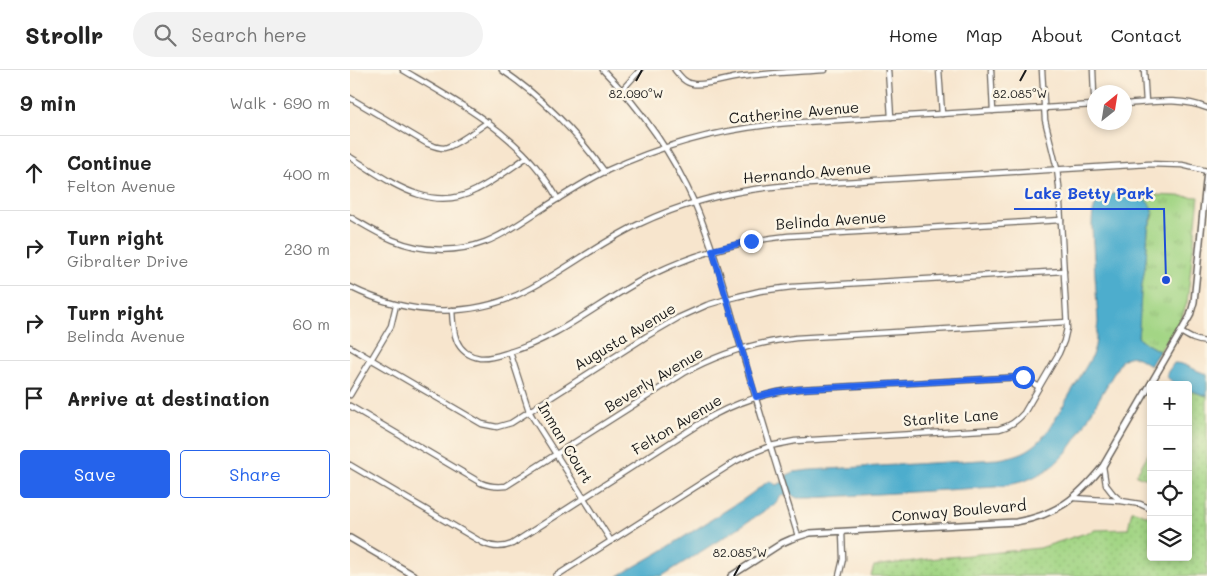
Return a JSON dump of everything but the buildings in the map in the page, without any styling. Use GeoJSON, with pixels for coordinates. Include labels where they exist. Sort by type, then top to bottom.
{"type":"FeatureCollection","features":[{"type":"Feature","properties":{"kind":"street"},"geometry":{"type":"LineString","coordinates":[[403,70],[488,122],[541,172],[558,198]]}},
{"type":"Feature","properties":{"kind":"street"},"geometry":{"type":"LineString","coordinates":[[502,70],[535,95],[569,126],[605,172]]}},
{"type":"Feature","properties":{"kind":"street"},"geometry":{"type":"LineString","coordinates":[[603,70],[645,118],[665,147],[694,202],[712,250],[798,536]]}},
{"type":"Feature","properties":{"kind":"street"},"geometry":{"type":"LineString","coordinates":[[622,90],[640,70]]}},
{"type":"Feature","properties":{"kind":"street"},"geometry":{"type":"LineString","coordinates":[[675,70],[685,82],[691,84],[758,75],[825,70]]}},
{"type":"Feature","properties":{"kind":"street"},"geometry":{"type":"LineString","coordinates":[[888,70],[891,117]]}},
{"type":"Feature","properties":{"kind":"street"},"geometry":{"type":"LineString","coordinates":[[940,70],[942,114]]}},
{"type":"Feature","properties":{"kind":"street"},"geometry":{"type":"LineString","coordinates":[[991,70],[993,111]]}},
{"type":"Feature","properties":{"kind":"street","name":"Starlite Lane"},"geometry":{"type":"LineString","coordinates":[[556,576],[736,461],[770,446],[804,440],[999,428],[1009,426],[1017,421],[1024,413],[1062,347],[1067,322],[1057,169],[1047,131],[1042,70]]}},
{"type":"Feature","properties":{"kind":"street"},"geometry":{"type":"LineString","coordinates":[[1093,70],[1094,85]]}},
{"type":"Feature","properties":{"kind":"street"},"geometry":{"type":"LineString","coordinates":[[1144,70],[1146,102]]}},
{"type":"Feature","properties":{"kind":"street"},"geometry":{"type":"LineString","coordinates":[[350,98],[436,147],[444,148],[452,145],[488,122]]}},
{"type":"Feature","properties":{"kind":"street"},"geometry":{"type":"LineString","coordinates":[[1132,103],[1185,102],[1207,108]]}},
{"type":"Feature","properties":{"kind":"street","name":"Catherine Avenue"},"geometry":{"type":"LineString","coordinates":[[350,217],[380,234],[403,244],[420,248],[447,250],[473,246],[498,236],[558,198],[605,172],[665,147],[714,134],[788,123],[1087,105]]}},
{"type":"Feature","properties":{"kind":"street"},"geometry":{"type":"LineString","coordinates":[[350,157],[412,193],[440,199],[462,196],[476,190],[528,158]]}},
{"type":"Feature","properties":{"kind":"street","name":"Hernando Avenue"},"geometry":{"type":"LineString","coordinates":[[350,287],[396,305],[424,309],[452,310],[475,308],[519,294],[540,284],[621,233],[653,218],[694,202],[734,192],[777,186],[1159,164],[1182,165],[1207,171]]}},
{"type":"Feature","properties":{"kind":"street","name":"Conway Boulevard"},"geometry":{"type":"LineString","coordinates":[[731,576],[782,543],[810,533],[1016,522],[1048,513],[1074,498],[1089,484],[1103,466],[1190,316],[1194,302],[1207,171]]}},
{"type":"Feature","properties":{"kind":"street","name":"Belinda Avenue"},"geometry":{"type":"LineString","coordinates":[[452,310],[453,331],[460,346],[474,356],[490,357],[534,344],[556,333],[653,274],[712,250],[751,241],[788,236],[1061,220]]}},
{"type":"Feature","properties":{"kind":"street","name":"Augusta Avenue"},"geometry":{"type":"LineString","coordinates":[[350,347],[487,425],[497,427],[506,425],[663,326],[692,312],[727,299],[760,291],[792,287],[1064,271]]}},
{"type":"Feature","properties":{"kind":"street"},"geometry":{"type":"LineString","coordinates":[[350,395],[391,326],[396,305]]}},
{"type":"Feature","properties":{"kind":"street","name":"Beverly Avenue"},"geometry":{"type":"LineString","coordinates":[[350,406],[487,486],[506,486],[684,373],[712,358],[741,348],[769,341],[796,338],[1067,322]]}},
{"type":"Feature","properties":{"kind":"street"},"geometry":{"type":"LineString","coordinates":[[1181,332],[1198,342],[1207,342]]}},
{"type":"Feature","properties":{"kind":"street","name":"Inman Court"},"geometry":{"type":"LineString","coordinates":[[510,352],[529,411],[611,541]]}},
{"type":"Feature","properties":{"kind":"street","name":"Felton Avenue"},"geometry":{"type":"LineString","coordinates":[[350,465],[483,543],[494,547],[504,547],[512,544],[710,417],[756,397],[799,389],[1023,377],[1039,387]]}},
{"type":"Feature","properties":{"kind":"street"},"geometry":{"type":"LineString","coordinates":[[1103,466],[1106,485],[1121,501]]}},
{"type":"Feature","properties":{"kind":"street"},"geometry":{"type":"LineString","coordinates":[[1074,498],[1121,501],[1147,507]]}},
{"type":"Feature","properties":{"kind":"street"},"geometry":{"type":"LineString","coordinates":[[839,576],[843,559],[842,532]]}},
{"type":"Feature","properties":{"kind":"street"},"geometry":{"type":"LineString","coordinates":[[350,538],[415,576]]}},
{"type":"Feature","properties":{"kind":"green space"},"geometry":{"type":"Polygon","coordinates":[[[1153,195],[1199,197],[1187,303],[1182,317],[1155,358],[1159,351],[1140,340],[1138,336],[1148,231],[1153,218],[1151,208],[1144,199],[1153,195]]]}},
{"type":"Feature","properties":{"kind":"green space"},"geometry":{"type":"Polygon","coordinates":[[[1192,391],[1207,396],[1207,576],[871,576],[874,566],[1040,548],[1095,530],[1128,529],[1132,510],[1147,516],[1147,561],[1192,561],[1192,391]]]}},
{"type":"Feature","properties":{"kind":"green space"},"geometry":{"type":"Polygon","coordinates":[[[1147,456],[1147,479],[1136,475],[1147,456]]]}},
{"type":"Feature","properties":{"kind":"water"},"geometry":{"type":"Polygon","coordinates":[[[1120,192],[1143,198],[1152,209],[1153,215],[1148,228],[1138,336],[1140,340],[1159,351],[1150,366],[1136,357],[1125,358],[1121,361],[1074,441],[1053,466],[1028,480],[995,487],[811,498],[797,498],[790,494],[780,496],[778,502],[662,576],[618,576],[660,552],[766,483],[770,481],[776,485],[786,481],[787,475],[794,472],[998,459],[1021,453],[1034,446],[1050,428],[1091,358],[1095,346],[1098,322],[1092,228],[1093,213],[1101,199],[1120,192]]]}},
{"type":"Feature","properties":{"kind":"water"},"geometry":{"type":"Polygon","coordinates":[[[1174,363],[1183,364],[1207,374],[1207,396],[1192,391],[1192,381],[1171,381],[1167,377],[1167,373],[1174,363]]]}},
{"type":"Feature","properties":{"kind":"place","name":"Lake Betty Park"},"geometry":{"type":"Point","coordinates":[1166,280]}},
{"type":"Feature","properties":{"kind":"route"},"geometry":{"type":"LineString","coordinates":[[751,241],[712,250],[756,397],[799,389],[1023,377]]}}]}
